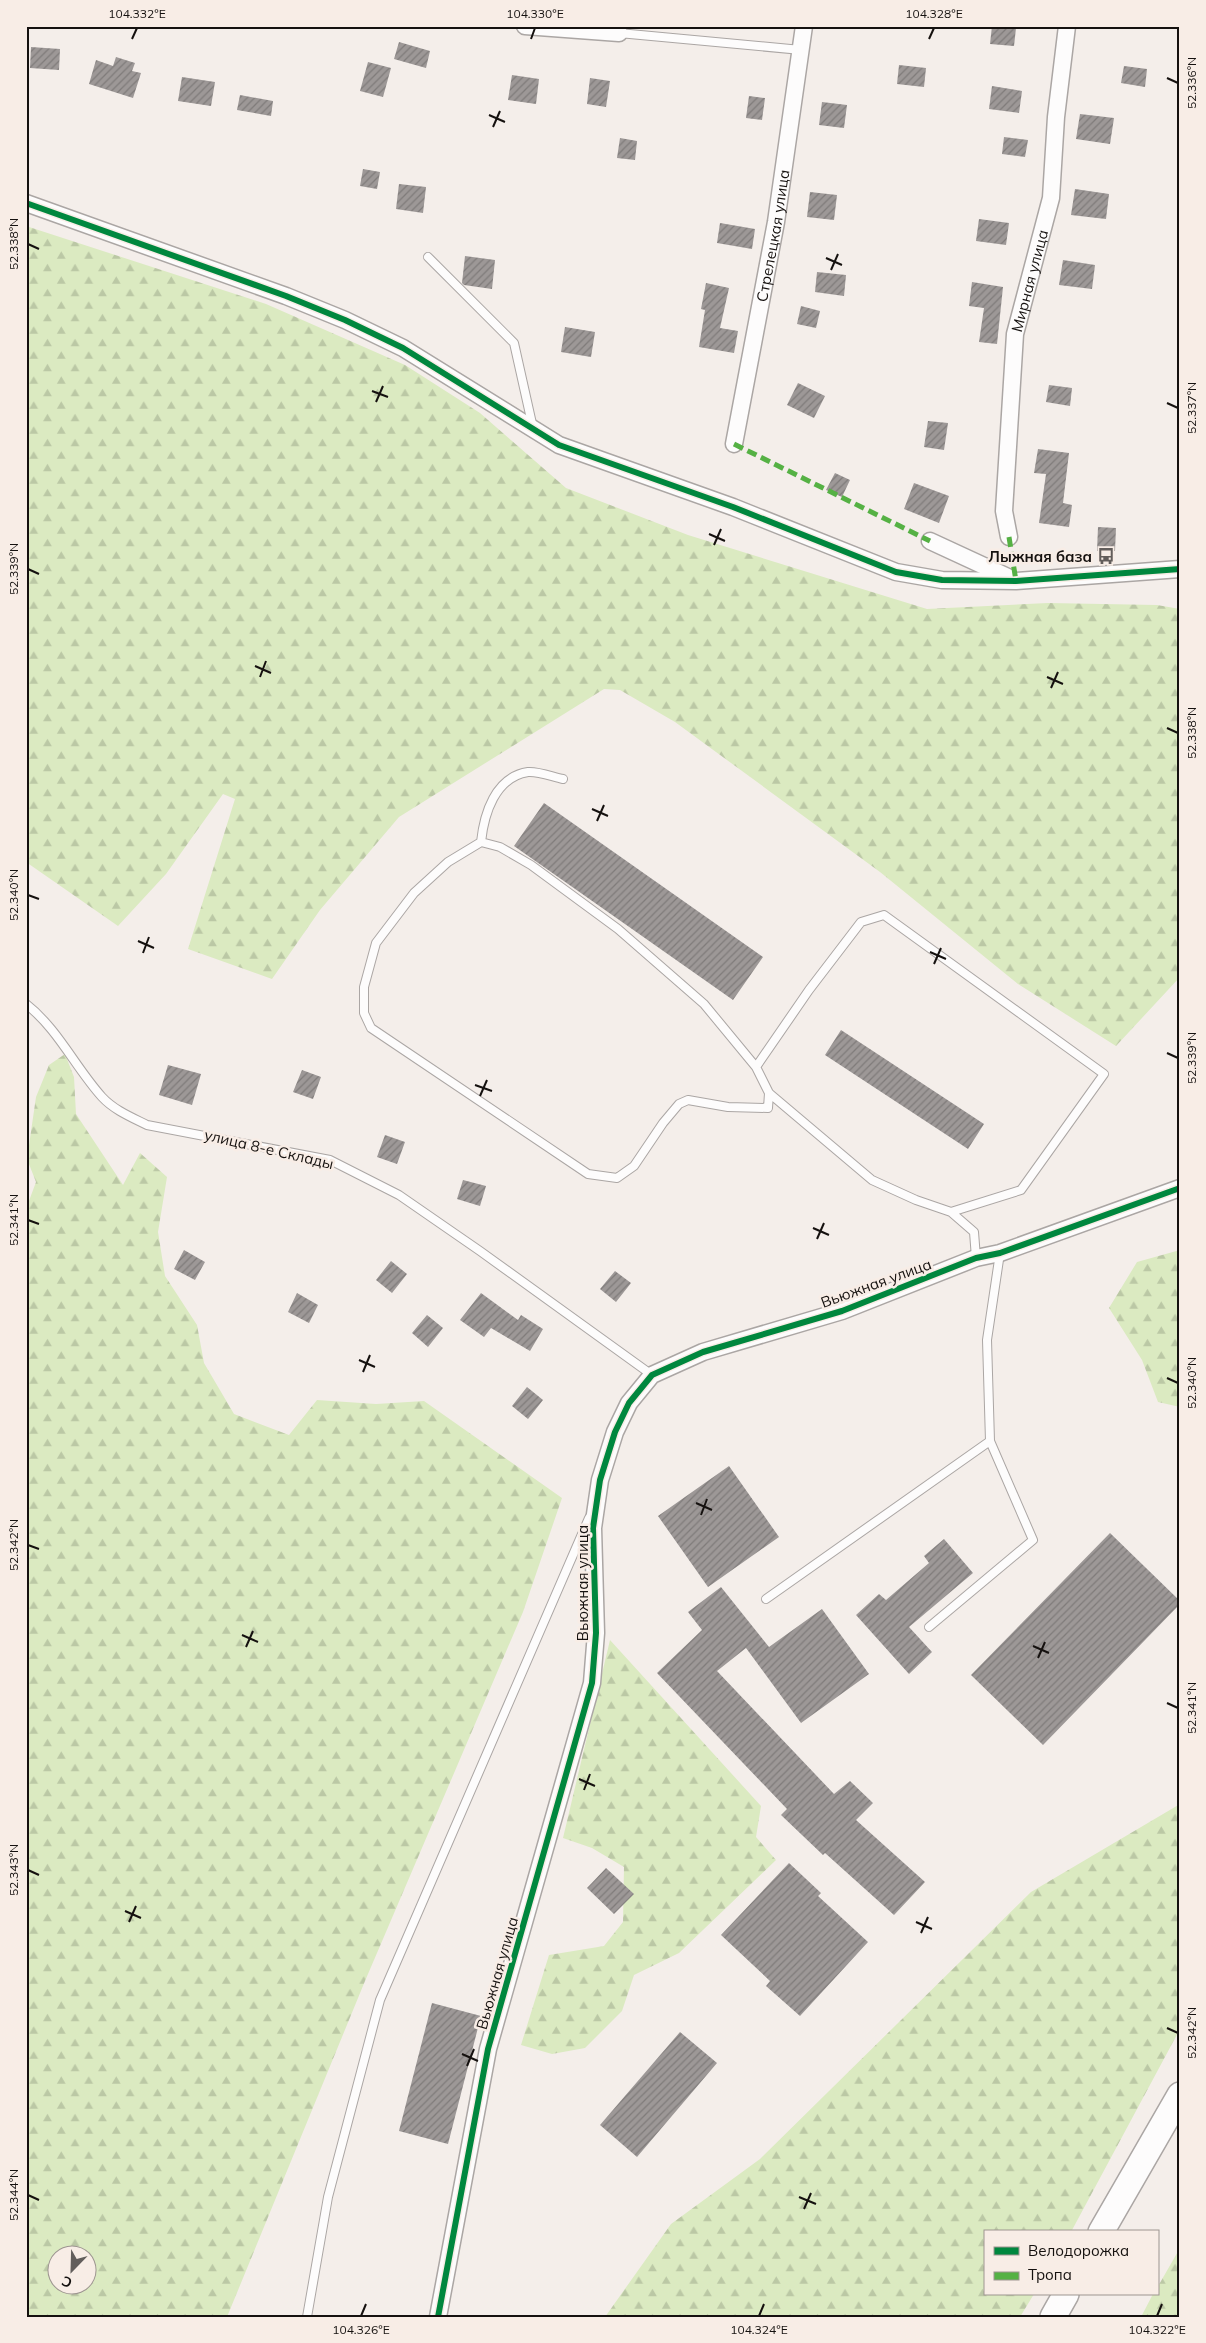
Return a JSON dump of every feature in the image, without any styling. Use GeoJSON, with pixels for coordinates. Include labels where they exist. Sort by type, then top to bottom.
{"type":"FeatureCollection","features":[{"type":"Feature","properties":{"kind":"main road"},"geometry":{"type":"LineString","coordinates":[[1102,2230],[1180,2095]]}},
{"type":"Feature","properties":{"kind":"main road"},"geometry":{"type":"LineString","coordinates":[[1053,2317],[1065,2296]]}},
{"type":"Feature","properties":{"kind":"street"},"geometry":{"type":"LineString","coordinates":[[525,26],[619,33]]}},
{"type":"Feature","properties":{"kind":"street","name":"Стрелецкая улица"},"geometry":{"type":"LineString","coordinates":[[734,444],[776,222],[804,26]]}},
{"type":"Feature","properties":{"kind":"street","name":"Мирная улица"},"geometry":{"type":"LineString","coordinates":[[1009,537],[1004,511],[1015,334],[1051,198],[1056,116],[1067,26]]}},
{"type":"Feature","properties":{"kind":"street"},"geometry":{"type":"LineString","coordinates":[[26,203],[286,296],[345,320],[403,348],[559,445],[732,507],[896,572],[942,580],[1016,581],[1180,569]]}},
{"type":"Feature","properties":{"kind":"street"},"geometry":{"type":"LineString","coordinates":[[930,541],[1016,581]]}},
{"type":"Feature","properties":{"kind":"street","name":"Вьюжная улица"},"geometry":{"type":"LineString","coordinates":[[438,2317],[488,2049],[592,1683],[596,1633],[593,1528],[600,1480],[615,1432],[629,1403],[652,1375],[703,1352],[842,1310],[976,1258],[1000,1253],[1180,1188]]}},
{"type":"Feature","properties":{"kind":"lane"},"geometry":{"type":"LineString","coordinates":[[619,33],[801,50]]}},
{"type":"Feature","properties":{"kind":"lane"},"geometry":{"type":"LineString","coordinates":[[428,257],[514,343],[534,430]]}},
{"type":"Feature","properties":{"kind":"lane"},"geometry":{"type":"LineString","coordinates":[[481,842],[483,824],[492,799],[507,780],[529,772],[563,779]]}},
{"type":"Feature","properties":{"kind":"lane"},"geometry":{"type":"LineString","coordinates":[[770,1093],[768,1108],[728,1107],[688,1100],[679,1104],[663,1123],[634,1166],[617,1178],[605,1178],[588,1174],[371,1028],[364,1013],[364,987],[376,944],[414,893],[448,862],[481,842],[500,847],[531,865],[618,930],[704,1004],[756,1067],[770,1093],[872,1180],[916,1200],[952,1212],[974,1232],[976,1258]]}},
{"type":"Feature","properties":{"kind":"lane"},"geometry":{"type":"LineString","coordinates":[[756,1067],[809,990],[861,922],[884,915],[1104,1074],[1021,1190],[952,1212]]}},
{"type":"Feature","properties":{"kind":"lane","name":"улица 8-е Склады"},"geometry":{"type":"LineString","coordinates":[[26,1004],[42,1016],[102,1098],[120,1112],[148,1124],[330,1160],[399,1195],[480,1250],[652,1375]]}},
{"type":"Feature","properties":{"kind":"lane"},"geometry":{"type":"LineString","coordinates":[[929,1627],[1033,1540],[990,1441],[987,1340],[1000,1253]]}},
{"type":"Feature","properties":{"kind":"lane"},"geometry":{"type":"LineString","coordinates":[[766,1599],[990,1441]]}},
{"type":"Feature","properties":{"kind":"lane"},"geometry":{"type":"LineString","coordinates":[[307,2317],[328,2197],[380,2000],[598,1498]]}},
{"type":"Feature","properties":{"kind":"green space"},"geometry":{"type":"Polygon","coordinates":[[[26,226],[266,304],[405,365],[480,413],[566,488],[688,535],[927,609],[1048,603],[1157,605],[1180,609],[1180,977],[1116,1046],[1018,984],[880,872],[675,722],[620,690],[604,689],[399,817],[320,910],[272,979],[188,949],[235,799],[223,794],[166,874],[118,926],[26,862],[26,226]]]}},
{"type":"Feature","properties":{"kind":"green space"},"geometry":{"type":"Polygon","coordinates":[[[65,1054],[74,1077],[76,1114],[123,1185],[140,1153],[167,1177],[158,1232],[165,1276],[197,1325],[204,1363],[234,1414],[289,1435],[317,1400],[376,1404],[424,1401],[562,1498],[523,1612],[365,1981],[227,2317],[26,2317],[26,1209],[36,1182],[27,1159],[36,1097],[49,1065],[65,1054]]]}},
{"type":"Feature","properties":{"kind":"green space"},"geometry":{"type":"Polygon","coordinates":[[[1180,1250],[1180,1407],[1158,1402],[1142,1360],[1109,1308],[1137,1262],[1180,1250]]]}},
{"type":"Feature","properties":{"kind":"green space"},"geometry":{"type":"Polygon","coordinates":[[[610,1640],[761,1806],[756,1837],[776,1860],[679,1953],[634,1975],[622,2011],[585,2048],[552,2054],[521,2045],[549,1955],[604,1946],[623,1922],[624,1867],[592,1848],[563,1838],[610,1640]]]}},
{"type":"Feature","properties":{"kind":"green space"},"geometry":{"type":"Polygon","coordinates":[[[1180,1804],[1180,2029],[1072,2230],[984,2230],[984,2296],[1033,2296],[1020,2317],[605,2317],[671,2224],[760,2159],[1031,1892],[1180,1804]]]}},
{"type":"Feature","properties":{"kind":"green space"},"geometry":{"type":"Polygon","coordinates":[[[1180,2248],[1180,2317],[1141,2317],[1152,2296],[1158,2296],[1158,2286],[1180,2248]]]}},
{"type":"Feature","properties":{"kind":"building"},"geometry":{"type":"Polygon","coordinates":[[[992,26],[1016,28],[1014,46],[990,44],[992,26]]]}},
{"type":"Feature","properties":{"kind":"building"},"geometry":{"type":"Polygon","coordinates":[[[399,42],[430,51],[426,68],[394,59],[399,42]]]}},
{"type":"Feature","properties":{"kind":"building"},"geometry":{"type":"Polygon","coordinates":[[[31,47],[60,49],[59,70],[30,68],[31,47]]]}},
{"type":"Feature","properties":{"kind":"building"},"geometry":{"type":"Polygon","coordinates":[[[116,57],[135,63],[132,71],[141,73],[133,98],[89,84],[96,60],[113,66],[116,57]]]}},
{"type":"Feature","properties":{"kind":"building"},"geometry":{"type":"Polygon","coordinates":[[[368,62],[391,68],[383,97],[360,91],[368,62]]]}},
{"type":"Feature","properties":{"kind":"building"},"geometry":{"type":"Polygon","coordinates":[[[899,65],[926,68],[924,87],[897,84],[899,65]]]}},
{"type":"Feature","properties":{"kind":"building"},"geometry":{"type":"Polygon","coordinates":[[[1124,66],[1147,69],[1145,87],[1121,83],[1124,66]]]}},
{"type":"Feature","properties":{"kind":"building"},"geometry":{"type":"Polygon","coordinates":[[[512,75],[539,79],[536,104],[508,100],[512,75]]]}},
{"type":"Feature","properties":{"kind":"building"},"geometry":{"type":"Polygon","coordinates":[[[182,77],[215,82],[211,106],[178,101],[182,77]]]}},
{"type":"Feature","properties":{"kind":"building"},"geometry":{"type":"Polygon","coordinates":[[[590,78],[610,81],[606,107],[587,104],[590,78]]]}},
{"type":"Feature","properties":{"kind":"building"},"geometry":{"type":"Polygon","coordinates":[[[992,86],[1022,91],[1019,113],[989,109],[992,86]]]}},
{"type":"Feature","properties":{"kind":"building"},"geometry":{"type":"Polygon","coordinates":[[[240,95],[273,101],[271,116],[237,110],[240,95]]]}},
{"type":"Feature","properties":{"kind":"building"},"geometry":{"type":"Polygon","coordinates":[[[749,96],[765,98],[762,120],[746,118],[749,96]]]}},
{"type":"Feature","properties":{"kind":"building"},"geometry":{"type":"Polygon","coordinates":[[[822,102],[847,105],[844,128],[819,125],[822,102]]]}},
{"type":"Feature","properties":{"kind":"building"},"geometry":{"type":"Polygon","coordinates":[[[1080,114],[1114,118],[1110,144],[1076,139],[1080,114]]]}},
{"type":"Feature","properties":{"kind":"building"},"geometry":{"type":"Polygon","coordinates":[[[1004,137],[1028,140],[1025,157],[1002,154],[1004,137]]]}},
{"type":"Feature","properties":{"kind":"building"},"geometry":{"type":"Polygon","coordinates":[[[620,138],[637,141],[635,160],[617,158],[620,138]]]}},
{"type":"Feature","properties":{"kind":"building"},"geometry":{"type":"Polygon","coordinates":[[[363,169],[380,172],[377,189],[360,186],[363,169]]]}},
{"type":"Feature","properties":{"kind":"building"},"geometry":{"type":"Polygon","coordinates":[[[399,184],[426,187],[423,213],[396,209],[399,184]]]}},
{"type":"Feature","properties":{"kind":"building"},"geometry":{"type":"Polygon","coordinates":[[[1075,189],[1109,194],[1106,219],[1071,215],[1075,189]]]}},
{"type":"Feature","properties":{"kind":"building"},"geometry":{"type":"Polygon","coordinates":[[[810,192],[837,195],[834,220],[807,217],[810,192]]]}},
{"type":"Feature","properties":{"kind":"building"},"geometry":{"type":"Polygon","coordinates":[[[979,219],[1009,223],[1006,245],[976,241],[979,219]]]}},
{"type":"Feature","properties":{"kind":"building"},"geometry":{"type":"Polygon","coordinates":[[[720,223],[755,229],[752,249],[717,243],[720,223]]]}},
{"type":"Feature","properties":{"kind":"building"},"geometry":{"type":"Polygon","coordinates":[[[465,256],[495,260],[492,289],[464,285],[462,283],[465,256]]]}},
{"type":"Feature","properties":{"kind":"building"},"geometry":{"type":"Polygon","coordinates":[[[1063,260],[1095,265],[1092,289],[1059,285],[1063,260]]]}},
{"type":"Feature","properties":{"kind":"building"},"geometry":{"type":"Polygon","coordinates":[[[817,272],[846,275],[844,296],[815,292],[817,272]]]}},
{"type":"Feature","properties":{"kind":"building"},"geometry":{"type":"Polygon","coordinates":[[[972,282],[1003,287],[997,344],[979,342],[984,308],[969,306],[972,282]]]}},
{"type":"Feature","properties":{"kind":"building"},"geometry":{"type":"Polygon","coordinates":[[[706,283],[729,288],[720,328],[738,331],[734,353],[699,347],[705,310],[701,309],[706,283]]]}},
{"type":"Feature","properties":{"kind":"building"},"geometry":{"type":"Polygon","coordinates":[[[801,306],[820,311],[816,328],[797,324],[801,306]]]}},
{"type":"Feature","properties":{"kind":"building"},"geometry":{"type":"Polygon","coordinates":[[[565,327],[595,332],[591,357],[561,352],[565,327]]]}},
{"type":"Feature","properties":{"kind":"building"},"geometry":{"type":"Polygon","coordinates":[[[798,383],[825,396],[814,418],[787,405],[798,383]]]}},
{"type":"Feature","properties":{"kind":"building"},"geometry":{"type":"Polygon","coordinates":[[[1049,385],[1072,388],[1070,406],[1046,402],[1049,385]]]}},
{"type":"Feature","properties":{"kind":"building"},"geometry":{"type":"Polygon","coordinates":[[[928,421],[948,423],[944,450],[924,447],[928,421]]]}},
{"type":"Feature","properties":{"kind":"building"},"geometry":{"type":"Polygon","coordinates":[[[1038,449],[1069,453],[1063,503],[1072,505],[1069,527],[1039,523],[1046,474],[1034,473],[1038,449]]]}},
{"type":"Feature","properties":{"kind":"building"},"geometry":{"type":"Polygon","coordinates":[[[835,473],[850,480],[842,497],[826,490],[835,473]]]}},
{"type":"Feature","properties":{"kind":"building"},"geometry":{"type":"Polygon","coordinates":[[[914,483],[949,496],[939,523],[904,509],[914,483]]]}},
{"type":"Feature","properties":{"kind":"building"},"geometry":{"type":"Polygon","coordinates":[[[1098,527],[1116,528],[1115,551],[1097,551],[1098,527]]]}},
{"type":"Feature","properties":{"kind":"building"},"geometry":{"type":"Polygon","coordinates":[[[544,803],[763,957],[733,1000],[514,846],[544,803]]]}},
{"type":"Feature","properties":{"kind":"building"},"geometry":{"type":"Polygon","coordinates":[[[841,1030],[984,1124],[968,1149],[825,1055],[841,1030]]]}},
{"type":"Feature","properties":{"kind":"building"},"geometry":{"type":"Polygon","coordinates":[[[168,1065],[201,1074],[192,1105],[159,1095],[168,1065]]]}},
{"type":"Feature","properties":{"kind":"building"},"geometry":{"type":"Polygon","coordinates":[[[302,1070],[321,1077],[313,1099],[293,1092],[302,1070]]]}},
{"type":"Feature","properties":{"kind":"building"},"geometry":{"type":"Polygon","coordinates":[[[385,1135],[405,1142],[397,1164],[377,1157],[385,1135]]]}},
{"type":"Feature","properties":{"kind":"building"},"geometry":{"type":"Polygon","coordinates":[[[463,1180],[486,1186],[480,1206],[457,1199],[463,1180]]]}},
{"type":"Feature","properties":{"kind":"building"},"geometry":{"type":"Polygon","coordinates":[[[184,1250],[205,1262],[195,1280],[174,1269],[184,1250]]]}},
{"type":"Feature","properties":{"kind":"building"},"geometry":{"type":"Polygon","coordinates":[[[391,1261],[407,1274],[392,1293],[376,1280],[391,1261]]]}},
{"type":"Feature","properties":{"kind":"building"},"geometry":{"type":"Polygon","coordinates":[[[615,1271],[631,1283],[616,1302],[600,1289],[615,1271]]]}},
{"type":"Feature","properties":{"kind":"building"},"geometry":{"type":"Polygon","coordinates":[[[297,1293],[318,1305],[309,1323],[288,1312],[297,1293]]]}},
{"type":"Feature","properties":{"kind":"building"},"geometry":{"type":"Polygon","coordinates":[[[481,1293],[518,1320],[521,1315],[543,1329],[530,1351],[491,1328],[484,1337],[460,1320],[481,1293]]]}},
{"type":"Feature","properties":{"kind":"building"},"geometry":{"type":"Polygon","coordinates":[[[427,1315],[443,1328],[428,1347],[412,1333],[427,1315]]]}},
{"type":"Feature","properties":{"kind":"building"},"geometry":{"type":"Polygon","coordinates":[[[527,1387],[543,1400],[528,1419],[512,1406],[527,1387]]]}},
{"type":"Feature","properties":{"kind":"building"},"geometry":{"type":"Polygon","coordinates":[[[729,1466],[779,1537],[708,1587],[658,1516],[729,1466]]]}},
{"type":"Feature","properties":{"kind":"building"},"geometry":{"type":"Polygon","coordinates":[[[1110,1533],[1180,1601],[1180,1604],[1043,1745],[971,1675],[1110,1533]]]}},
{"type":"Feature","properties":{"kind":"building"},"geometry":{"type":"Polygon","coordinates":[[[944,1539],[973,1573],[909,1627],[932,1652],[909,1674],[856,1615],[879,1594],[886,1600],[929,1563],[924,1556],[944,1539]]]}},
{"type":"Feature","properties":{"kind":"building"},"geometry":{"type":"Polygon","coordinates":[[[721,1587],[769,1647],[822,1609],[869,1674],[801,1723],[746,1648],[717,1671],[834,1794],[850,1781],[873,1803],[856,1820],[925,1882],[894,1915],[825,1853],[823,1855],[781,1815],[787,1809],[657,1673],[702,1630],[688,1612],[721,1587]]]}},
{"type":"Feature","properties":{"kind":"building"},"geometry":{"type":"Polygon","coordinates":[[[789,1863],[821,1893],[818,1896],[868,1942],[800,2016],[766,1986],[770,1981],[721,1935],[789,1863]]]}},
{"type":"Feature","properties":{"kind":"building"},"geometry":{"type":"Polygon","coordinates":[[[606,1868],[634,1894],[614,1914],[587,1888],[606,1868]]]}},
{"type":"Feature","properties":{"kind":"building"},"geometry":{"type":"Polygon","coordinates":[[[432,2003],[481,2016],[448,2144],[399,2131],[432,2003]]]}},
{"type":"Feature","properties":{"kind":"building"},"geometry":{"type":"Polygon","coordinates":[[[680,2032],[717,2063],[637,2157],[600,2125],[680,2032]]]}},
{"type":"Feature","properties":{"kind":"marked path"},"geometry":{"type":"LineString","coordinates":[[734,444],[930,541]]}},
{"type":"Feature","properties":{"kind":"marked path"},"geometry":{"type":"LineString","coordinates":[[1009,537],[1016,581]]}},
{"type":"Feature","properties":{"kind":"cycle path"},"geometry":{"type":"LineString","coordinates":[[26,203],[286,296],[345,320],[403,348],[559,445],[733,507],[896,572],[942,580],[1016,581],[1180,569]]}},
{"type":"Feature","properties":{"kind":"cycle path"},"geometry":{"type":"LineString","coordinates":[[438,2317],[488,2049],[592,1683],[596,1633],[593,1528],[600,1480],[615,1432],[629,1403],[652,1375],[703,1352],[842,1311],[976,1258],[1000,1253],[1180,1188]]}},
{"type":"Feature","properties":{"kind":"place","name":"Лыжная база"},"geometry":{"type":"Point","coordinates":[1106,556]}}]}
